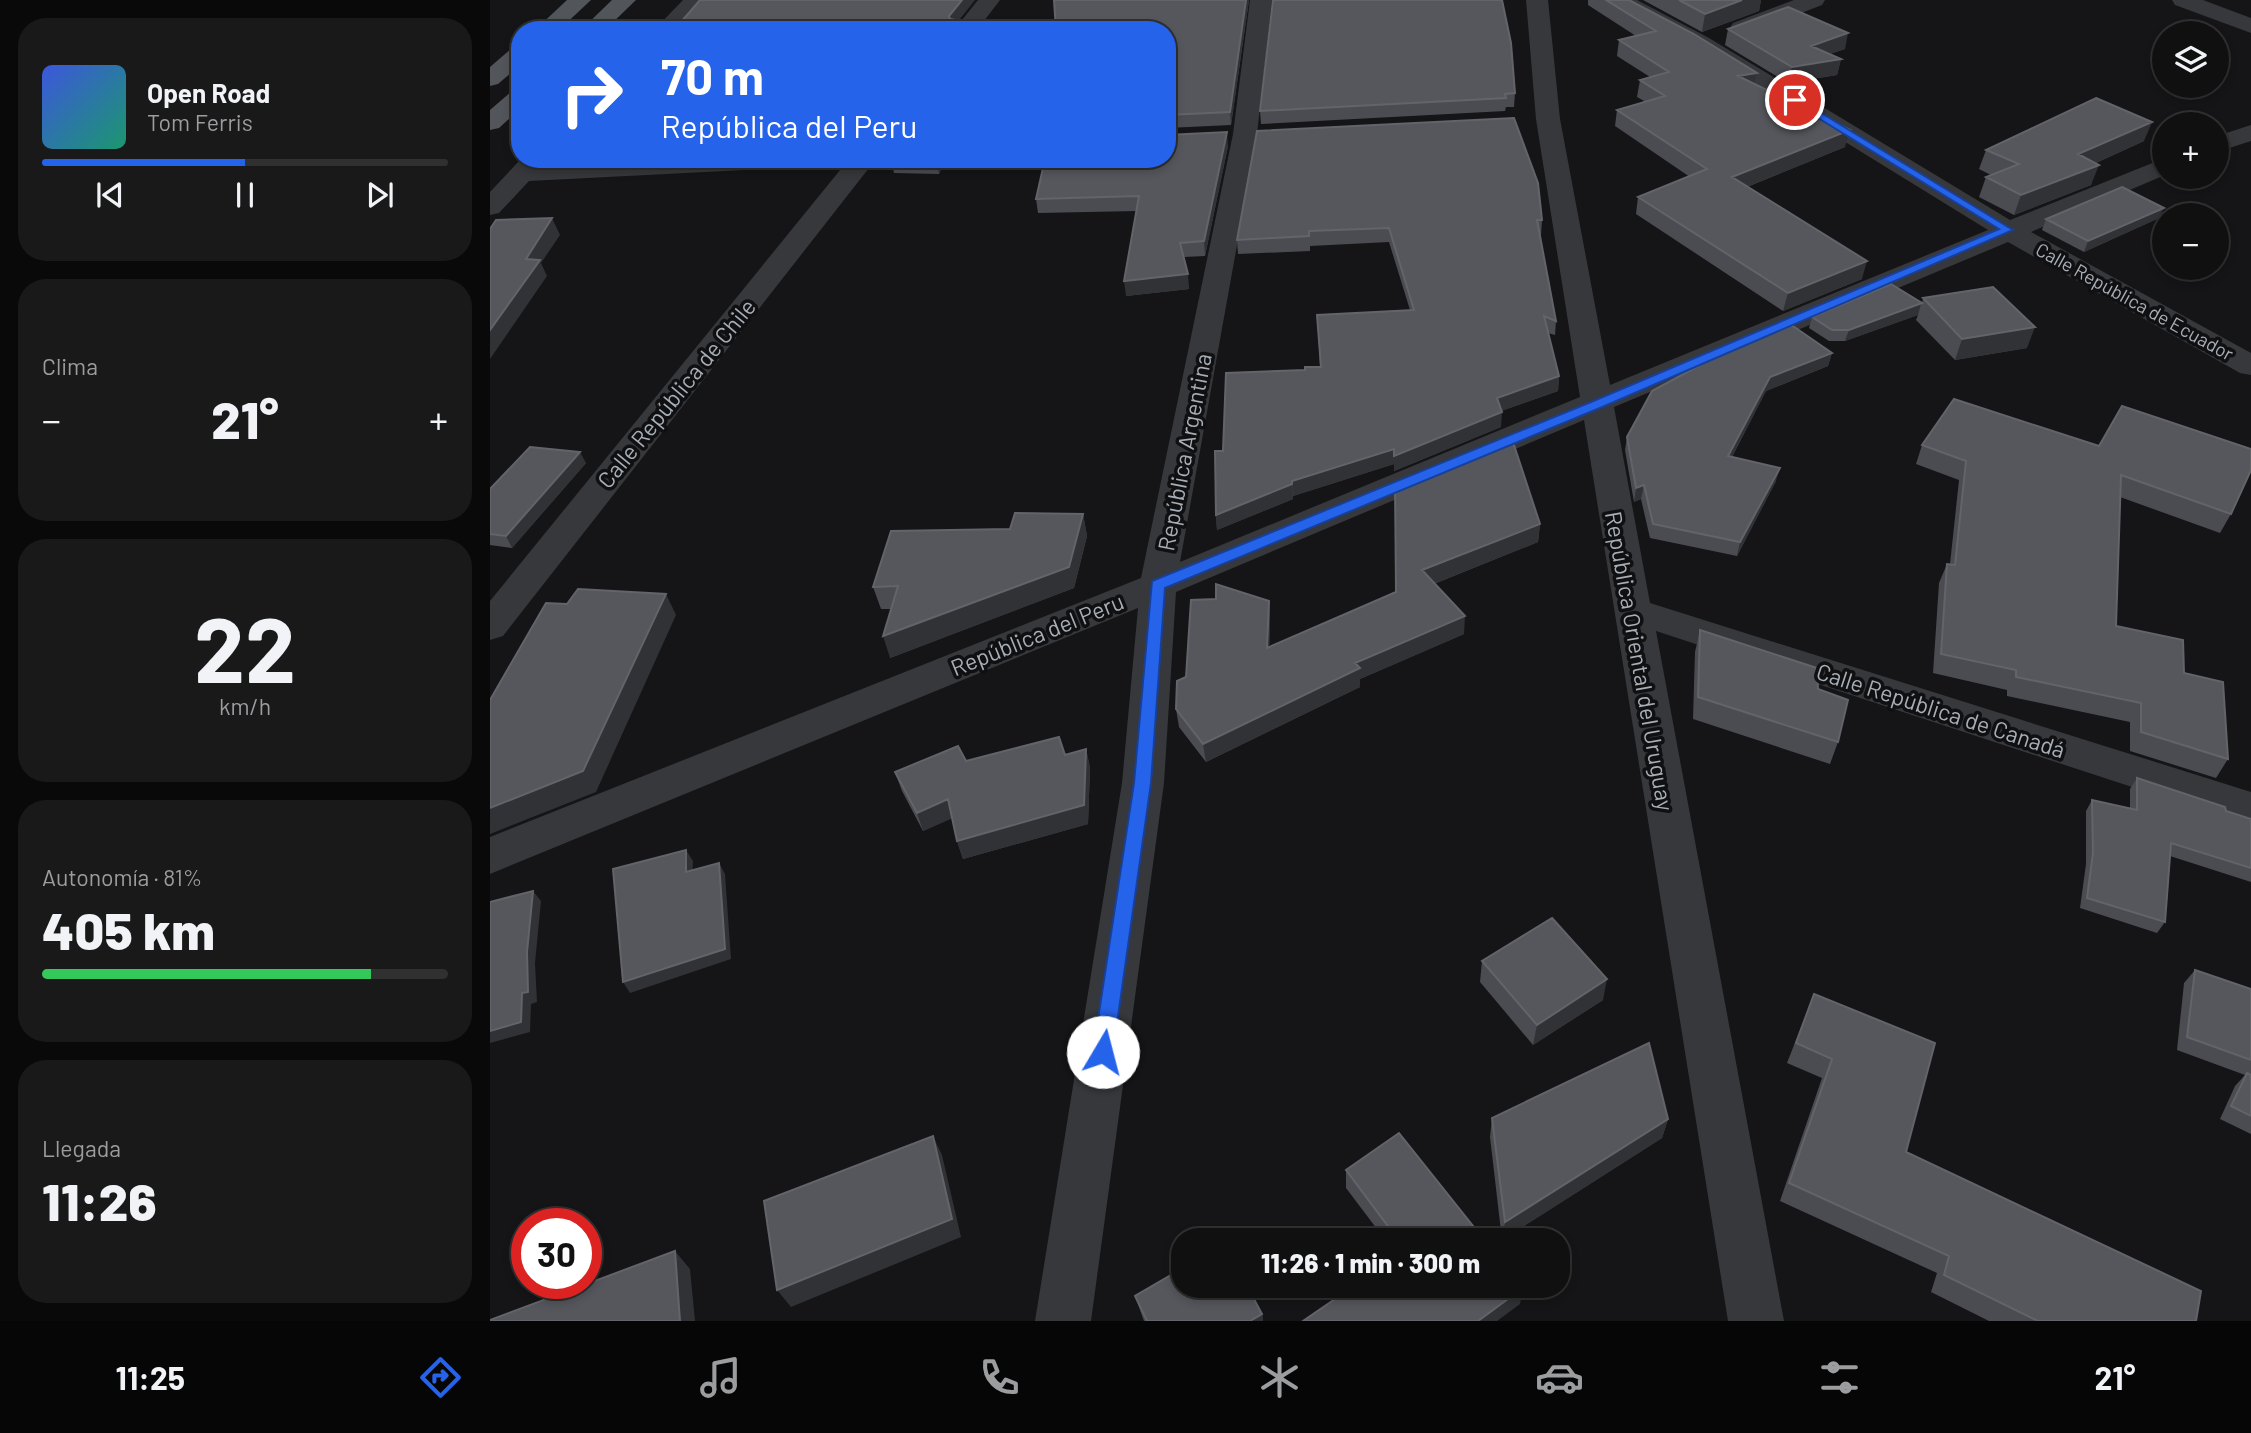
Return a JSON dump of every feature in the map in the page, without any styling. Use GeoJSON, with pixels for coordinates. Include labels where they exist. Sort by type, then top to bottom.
{"type":"FeatureCollection","features":[{"type":"Feature","properties":{"kind":"main road"},"geometry":{"type":"LineString","coordinates":[[556,21],[580,0]]}},
{"type":"Feature","properties":{"kind":"main road"},"geometry":{"type":"LineString","coordinates":[[602,21],[625,0]]}},
{"type":"Feature","properties":{"kind":"main road"},"geometry":{"type":"LineString","coordinates":[[490,79],[511,61]]}},
{"type":"Feature","properties":{"kind":"main road"},"geometry":{"type":"LineString","coordinates":[[490,123],[511,104]]}},
{"type":"Feature","properties":{"kind":"street"},"geometry":{"type":"LineString","coordinates":[[674,21],[695,0]]}},
{"type":"Feature","properties":{"kind":"street"},"geometry":{"type":"LineString","coordinates":[[972,21],[989,0]]}},
{"type":"Feature","properties":{"kind":"street","name":"República Argentina"},"geometry":{"type":"LineString","coordinates":[[1063,1321],[1143,783],[1158,585],[1246,134],[1261,0]]}},
{"type":"Feature","properties":{"kind":"street","name":"República Oriental del Uruguay"},"geometry":{"type":"LineString","coordinates":[[1536,0],[1534,120],[1595,405],[1756,1321]]}},
{"type":"Feature","properties":{"kind":"street","name":"Calle República de Ecuador"},"geometry":{"type":"LineString","coordinates":[[1621,0],[1701,43],[2007,230],[2251,366]]}},
{"type":"Feature","properties":{"kind":"street"},"geometry":{"type":"LineString","coordinates":[[1701,43],[1814,0]]}},
{"type":"Feature","properties":{"kind":"street"},"geometry":{"type":"LineString","coordinates":[[2183,0],[2251,26]]}},
{"type":"Feature","properties":{"kind":"street"},"geometry":{"type":"LineString","coordinates":[[2229,140],[2251,132]]}},
{"type":"Feature","properties":{"kind":"street"},"geometry":{"type":"LineString","coordinates":[[490,207],[528,168]]}},
{"type":"Feature","properties":{"kind":"street","name":"Calle República de Chile"},"geometry":{"type":"LineString","coordinates":[[490,627],[856,168]]}},
{"type":"Feature","properties":{"kind":"street","name":"República del Peru"},"geometry":{"type":"LineString","coordinates":[[490,856],[1595,405],[2152,171]]}},
{"type":"Feature","properties":{"kind":"street","name":"Calle República de Canadá"},"geometry":{"type":"LineString","coordinates":[[1631,610],[2251,810]]}},
{"type":"Feature","properties":{"kind":"building"},"geometry":{"type":"Polygon","coordinates":[[[700,0],[962,0],[949,16],[954,21],[682,21],[700,0]]]}},
{"type":"Feature","properties":{"kind":"building"},"geometry":{"type":"Polygon","coordinates":[[[1054,0],[1246,0],[1230,112],[1176,115],[1176,21],[1055,21],[1054,0]]]}},
{"type":"Feature","properties":{"kind":"building"},"geometry":{"type":"Polygon","coordinates":[[[1273,0],[1502,0],[1511,43],[1515,93],[1505,94],[1506,98],[1260,111],[1273,0]]]}},
{"type":"Feature","properties":{"kind":"building"},"geometry":{"type":"Polygon","coordinates":[[[1606,0],[1629,0],[1694,34],[1757,73],[1738,76],[1850,130],[1732,177],[1867,261],[1788,293],[1638,197],[1707,169],[1617,110],[1665,96],[1640,80],[1669,72],[1619,40],[1656,31],[1606,0]]]}},
{"type":"Feature","properties":{"kind":"building"},"geometry":{"type":"Polygon","coordinates":[[[1679,0],[1742,0],[1705,14],[1679,0]]]}},
{"type":"Feature","properties":{"kind":"building"},"geometry":{"type":"Polygon","coordinates":[[[1788,7],[1848,33],[1811,46],[1841,59],[1792,67],[1728,29],[1788,7]]]}},
{"type":"Feature","properties":{"kind":"building"},"geometry":{"type":"Polygon","coordinates":[[[2096,98],[2152,122],[2078,154],[2099,165],[2021,195],[1986,177],[2019,164],[1986,150],[2096,98]]]}},
{"type":"Feature","properties":{"kind":"building"},"geometry":{"type":"Polygon","coordinates":[[[1514,118],[1538,183],[1542,220],[1537,220],[1556,321],[1544,316],[1559,376],[1497,398],[1502,412],[1394,456],[1394,449],[1292,481],[1292,484],[1216,515],[1215,451],[1223,451],[1226,373],[1321,367],[1317,315],[1414,310],[1389,228],[1309,231],[1309,236],[1237,240],[1257,131],[1514,118]]]}},
{"type":"Feature","properties":{"kind":"building"},"geometry":{"type":"Polygon","coordinates":[[[1227,132],[1204,241],[1180,243],[1188,274],[1124,281],[1139,196],[1036,199],[1043,168],[1176,168],[1176,135],[1227,132]]]}},
{"type":"Feature","properties":{"kind":"building"},"geometry":{"type":"Polygon","coordinates":[[[2122,187],[2154,203],[2152,213],[2088,241],[2046,219],[2122,187]]]}},
{"type":"Feature","properties":{"kind":"building"},"geometry":{"type":"Polygon","coordinates":[[[552,218],[526,259],[540,260],[490,330],[490,229],[496,220],[552,218]]]}},
{"type":"Feature","properties":{"kind":"building"},"geometry":{"type":"Polygon","coordinates":[[[1891,284],[1922,303],[1849,330],[1832,330],[1812,317],[1891,284]]]}},
{"type":"Feature","properties":{"kind":"building"},"geometry":{"type":"Polygon","coordinates":[[[1993,287],[2035,327],[1962,339],[1923,298],[1993,287]]]}},
{"type":"Feature","properties":{"kind":"building"},"geometry":{"type":"Polygon","coordinates":[[[1790,324],[1832,353],[1770,377],[1728,456],[1780,468],[1740,542],[1653,524],[1644,485],[1636,488],[1627,437],[1652,391],[1730,349],[1790,324]]]}},
{"type":"Feature","properties":{"kind":"building"},"geometry":{"type":"Polygon","coordinates":[[[1954,399],[2099,446],[2122,406],[2251,449],[2251,470],[2231,514],[2121,475],[2116,626],[2183,640],[2184,673],[2223,682],[2228,759],[2141,732],[2141,703],[2016,677],[2016,670],[1941,654],[1947,564],[1955,565],[1966,461],[1922,445],[1954,399]]]}},
{"type":"Feature","properties":{"kind":"building"},"geometry":{"type":"Polygon","coordinates":[[[1511,436],[1540,524],[1422,570],[1465,616],[1355,663],[1360,668],[1203,744],[1176,709],[1177,681],[1186,677],[1191,600],[1216,599],[1216,584],[1269,601],[1267,648],[1396,592],[1395,485],[1511,436]]]}},
{"type":"Feature","properties":{"kind":"building"},"geometry":{"type":"Polygon","coordinates":[[[530,447],[580,452],[506,536],[490,534],[490,489],[530,447]]]}},
{"type":"Feature","properties":{"kind":"building"},"geometry":{"type":"Polygon","coordinates":[[[1015,513],[1083,514],[1069,567],[883,636],[898,586],[873,587],[891,531],[1010,529],[1015,513]]]}},
{"type":"Feature","properties":{"kind":"building"},"geometry":{"type":"Polygon","coordinates":[[[578,589],[666,594],[583,771],[490,808],[490,700],[546,603],[567,604],[578,589]]]}},
{"type":"Feature","properties":{"kind":"building"},"geometry":{"type":"Polygon","coordinates":[[[1700,630],[1817,668],[1818,689],[1848,700],[1838,742],[1698,697],[1700,630]]]}},
{"type":"Feature","properties":{"kind":"building"},"geometry":{"type":"Polygon","coordinates":[[[1059,737],[1065,755],[1086,749],[1084,805],[957,841],[948,799],[917,813],[895,772],[958,746],[966,761],[1059,737]]]}},
{"type":"Feature","properties":{"kind":"building"},"geometry":{"type":"Polygon","coordinates":[[[2137,778],[2225,807],[2226,811],[2251,819],[2251,868],[2171,843],[2165,922],[2087,898],[2093,853],[2092,800],[2137,810],[2137,778]]]}},
{"type":"Feature","properties":{"kind":"building"},"geometry":{"type":"Polygon","coordinates":[[[686,850],[686,872],[719,863],[725,949],[623,982],[613,869],[686,850]]]}},
{"type":"Feature","properties":{"kind":"building"},"geometry":{"type":"Polygon","coordinates":[[[533,891],[527,952],[528,992],[522,993],[521,1022],[490,1031],[490,902],[533,891]]]}},
{"type":"Feature","properties":{"kind":"building"},"geometry":{"type":"Polygon","coordinates":[[[1552,918],[1607,979],[1537,1025],[1482,961],[1552,918]]]}},
{"type":"Feature","properties":{"kind":"building"},"geometry":{"type":"Polygon","coordinates":[[[2195,970],[2251,989],[2251,1060],[2187,1037],[2195,970]]]}},
{"type":"Feature","properties":{"kind":"building"},"geometry":{"type":"Polygon","coordinates":[[[1814,994],[1935,1043],[1906,1152],[2201,1291],[2196,1321],[2038,1321],[1944,1275],[1949,1256],[1789,1183],[1832,1059],[1796,1043],[1814,994]]]}},
{"type":"Feature","properties":{"kind":"building"},"geometry":{"type":"Polygon","coordinates":[[[1649,1043],[1668,1119],[1505,1222],[1492,1118],[1649,1043]]]}},
{"type":"Feature","properties":{"kind":"building"},"geometry":{"type":"Polygon","coordinates":[[[2247,1073],[2251,1075],[2251,1116],[2231,1106],[2247,1073]]]}},
{"type":"Feature","properties":{"kind":"building"},"geometry":{"type":"Polygon","coordinates":[[[1399,1133],[1475,1228],[1389,1228],[1346,1170],[1399,1133]]]}},
{"type":"Feature","properties":{"kind":"building"},"geometry":{"type":"Polygon","coordinates":[[[933,1136],[952,1219],[777,1290],[764,1201],[933,1136]]]}},
{"type":"Feature","properties":{"kind":"building"},"geometry":{"type":"Polygon","coordinates":[[[675,1251],[680,1321],[490,1321],[546,1299],[602,1299],[602,1278],[675,1251]]]}},
{"type":"Feature","properties":{"kind":"building"},"geometry":{"type":"Polygon","coordinates":[[[1171,1275],[1171,1298],[1253,1298],[1262,1314],[1250,1321],[1147,1321],[1135,1296],[1171,1275]]]}},
{"type":"Feature","properties":{"kind":"building"},"geometry":{"type":"Polygon","coordinates":[[[1337,1298],[1509,1298],[1478,1321],[1303,1321],[1337,1298]]]}},
{"type":"Feature","properties":{"kind":"route"},"geometry":{"type":"LineString","coordinates":[[1103,1052],[1143,783],[1158,585],[1595,405],[1752,336],[2007,230],[1795,100]]}}]}
